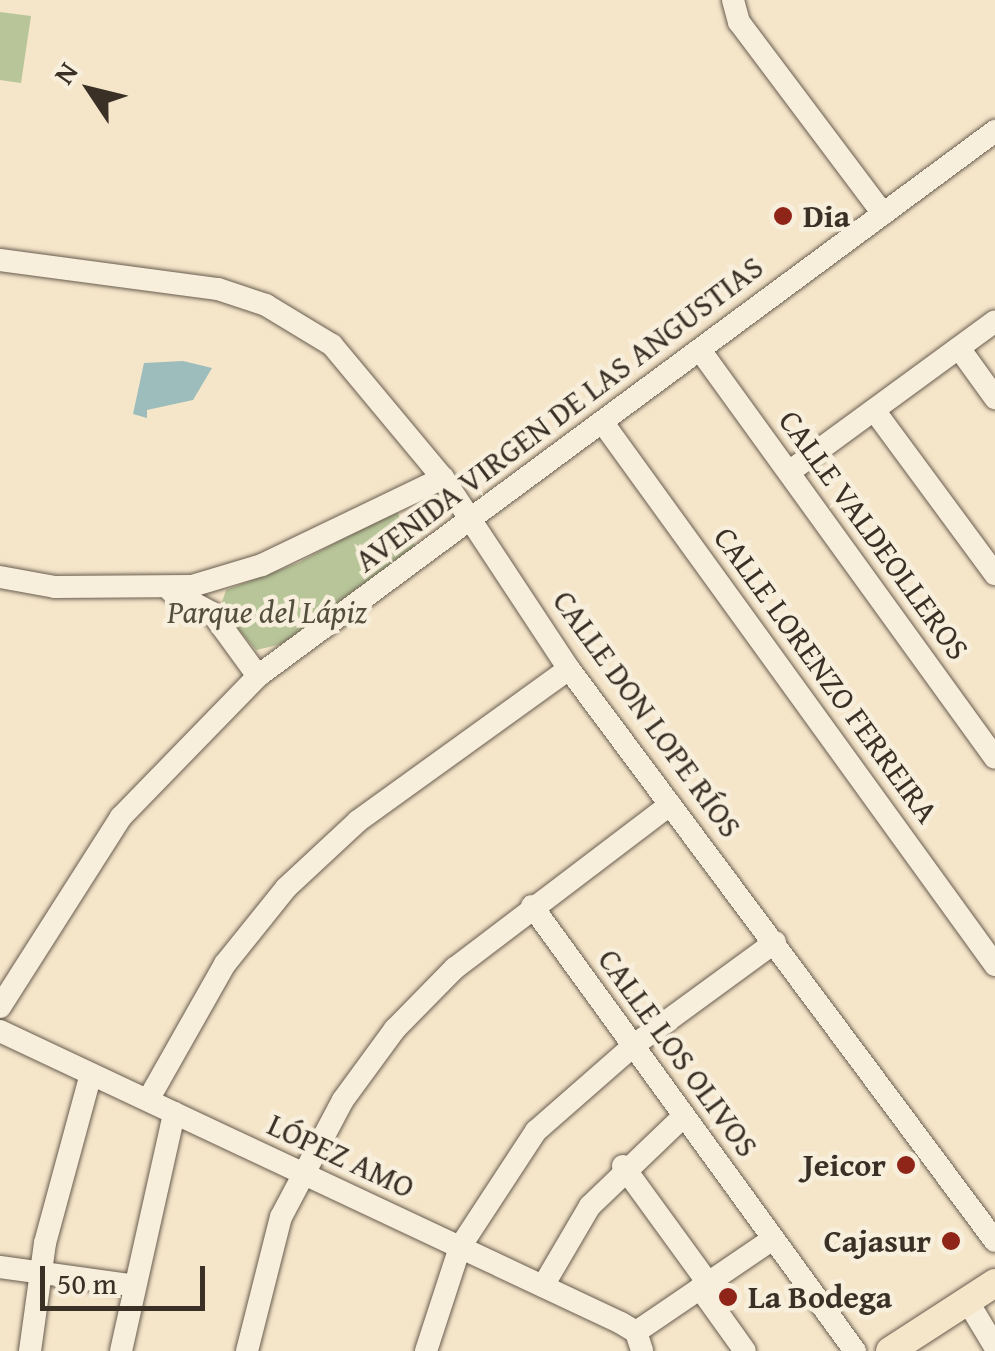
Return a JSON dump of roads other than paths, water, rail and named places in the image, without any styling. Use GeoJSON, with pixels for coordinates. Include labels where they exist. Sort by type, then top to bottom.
{"type":"FeatureCollection","features":[{"type":"Feature","properties":{"kind":"main road"},"geometry":{"type":"LineString","coordinates":[[890,1351],[995,1282]]}},
{"type":"Feature","properties":{"kind":"street"},"geometry":{"type":"LineString","coordinates":[[733,0],[740,22],[883,214]]}},
{"type":"Feature","properties":{"kind":"street","name":"AVENIDA VIRGEN DE LAS ANGUSTIAS"},"geometry":{"type":"LineString","coordinates":[[0,1007],[50,917],[122,817],[258,676],[995,131]]}},
{"type":"Feature","properties":{"kind":"street","name":"CALLE DON LOPE RÍOS"},"geometry":{"type":"LineString","coordinates":[[0,260],[218,288],[266,305],[332,345],[443,478],[569,669],[995,1242]]}},
{"type":"Feature","properties":{"kind":"street"},"geometry":{"type":"LineString","coordinates":[[789,472],[995,322]]}},
{"type":"Feature","properties":{"kind":"street"},"geometry":{"type":"LineString","coordinates":[[959,348],[995,398]]}},
{"type":"Feature","properties":{"kind":"street","name":"CALLE VALDEOLLEROS"},"geometry":{"type":"LineString","coordinates":[[700,350],[995,758]]}},
{"type":"Feature","properties":{"kind":"street"},"geometry":{"type":"LineString","coordinates":[[874,410],[995,574]]}},
{"type":"Feature","properties":{"kind":"street","name":"CALLE LORENZO FERREIRA"},"geometry":{"type":"LineString","coordinates":[[604,423],[995,964]]}},
{"type":"Feature","properties":{"kind":"street"},"geometry":{"type":"LineString","coordinates":[[0,577],[167,590],[262,565],[443,478]]}},
{"type":"Feature","properties":{"kind":"street"},"geometry":{"type":"LineString","coordinates":[[167,590],[212,613],[258,676]]}},
{"type":"Feature","properties":{"kind":"street"},"geometry":{"type":"LineString","coordinates":[[148,1100],[224,964],[286,888],[372,810],[569,669]]}},
{"type":"Feature","properties":{"kind":"street"},"geometry":{"type":"LineString","coordinates":[[246,1351],[266,1257],[303,1174],[395,1029],[532,906],[670,806]]}},
{"type":"Feature","properties":{"kind":"street","name":"CALLE LOS OLIVOS"},"geometry":{"type":"LineString","coordinates":[[532,906],[855,1351]]}},
{"type":"Feature","properties":{"kind":"street"},"geometry":{"type":"LineString","coordinates":[[426,1351],[460,1247],[536,1132],[633,1046],[775,942]]}},
{"type":"Feature","properties":{"kind":"street","name":"LÓPEZ AMO"},"geometry":{"type":"LineString","coordinates":[[0,1031],[543,1286],[639,1342]]}},
{"type":"Feature","properties":{"kind":"street"},"geometry":{"type":"LineString","coordinates":[[30,1351],[40,1273],[92,1074]]}},
{"type":"Feature","properties":{"kind":"street"},"geometry":{"type":"LineString","coordinates":[[120,1351],[130,1285],[174,1113]]}},
{"type":"Feature","properties":{"kind":"street"},"geometry":{"type":"LineString","coordinates":[[543,1286],[590,1206],[623,1166],[684,1116]]}},
{"type":"Feature","properties":{"kind":"street"},"geometry":{"type":"LineString","coordinates":[[623,1166],[745,1351]]}},
{"type":"Feature","properties":{"kind":"street"},"geometry":{"type":"LineString","coordinates":[[639,1342],[704,1286],[773,1238]]}},
{"type":"Feature","properties":{"kind":"street"},"geometry":{"type":"LineString","coordinates":[[0,1267],[130,1285]]}},
{"type":"Feature","properties":{"kind":"street"},"geometry":{"type":"LineString","coordinates":[[968,1302],[995,1347]]}},
{"type":"Feature","properties":{"kind":"water"},"geometry":{"type":"Polygon","coordinates":[[[183,361],[212,368],[193,400],[147,410],[147,418],[133,414],[144,363],[183,361]]]}},
{"type":"Feature","properties":{"kind":"place","name":"Dia"},"geometry":{"type":"Point","coordinates":[783,216]}},
{"type":"Feature","properties":{"kind":"place","name":"Jeicor"},"geometry":{"type":"Point","coordinates":[906,1165]}},
{"type":"Feature","properties":{"kind":"place","name":"Cajasur"},"geometry":{"type":"Point","coordinates":[951,1241]}},
{"type":"Feature","properties":{"kind":"place","name":"La Bodega"},"geometry":{"type":"Point","coordinates":[728,1297]}},
{"type":"Feature","properties":{"kind":"park label","name":"Parque del Lápiz"},"geometry":{"type":"Point","coordinates":[267,612]}}]}
